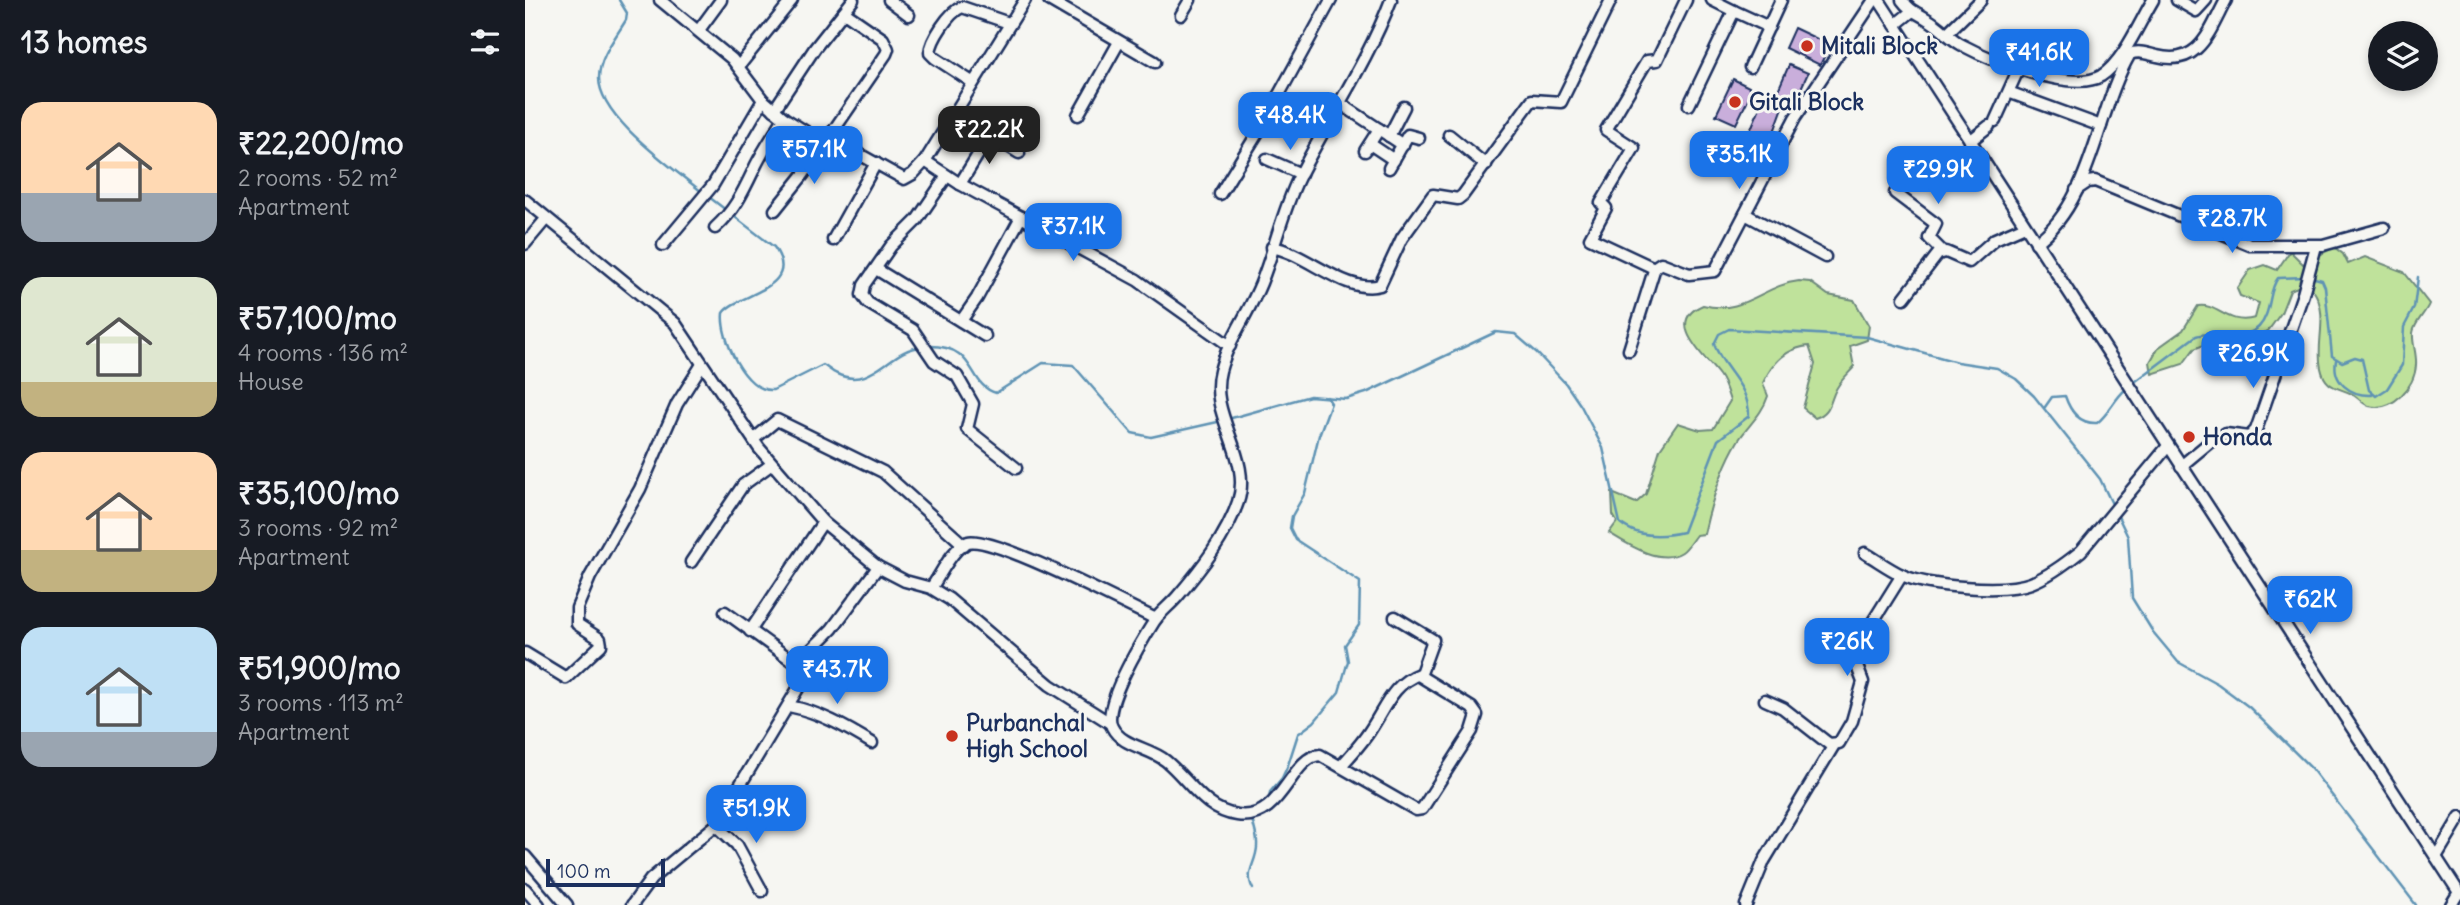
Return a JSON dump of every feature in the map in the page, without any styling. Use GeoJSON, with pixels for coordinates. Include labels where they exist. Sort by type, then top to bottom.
{"type":"FeatureCollection","features":[{"type":"Feature","properties":{"kind":"street"},"geometry":{"type":"LineString","coordinates":[[660,0],[739,66],[763,100],[784,118],[825,142],[904,178],[913,174],[925,161],[1025,0]]}},
{"type":"Feature","properties":{"kind":"street"},"geometry":{"type":"LineString","coordinates":[[699,30],[722,0]]}},
{"type":"Feature","properties":{"kind":"street"},"geometry":{"type":"LineString","coordinates":[[739,66],[792,0]]}},
{"type":"Feature","properties":{"kind":"street"},"geometry":{"type":"LineString","coordinates":[[774,110],[815,48],[853,0]]}},
{"type":"Feature","properties":{"kind":"street"},"geometry":{"type":"LineString","coordinates":[[889,0],[909,15]]}},
{"type":"Feature","properties":{"kind":"street"},"geometry":{"type":"LineString","coordinates":[[1049,0],[1155,62]]}},
{"type":"Feature","properties":{"kind":"street"},"geometry":{"type":"LineString","coordinates":[[1181,15],[1190,0]]}},
{"type":"Feature","properties":{"kind":"street"},"geometry":{"type":"LineString","coordinates":[[1220,194],[1261,129],[1331,0]]}},
{"type":"Feature","properties":{"kind":"street"},"geometry":{"type":"LineString","coordinates":[[1110,723],[1109,713],[1118,691],[1156,619],[1198,571],[1227,527],[1238,500],[1240,474],[1217,399],[1218,380],[1230,346],[1262,281],[1272,247],[1301,174],[1341,104],[1391,0]]}},
{"type":"Feature","properties":{"kind":"street"},"geometry":{"type":"LineString","coordinates":[[1272,247],[1301,255],[1337,278],[1378,286],[1402,238],[1428,200],[1439,194],[1458,199],[1532,100],[1561,102],[1611,0]]}},
{"type":"Feature","properties":{"kind":"street"},"geometry":{"type":"LineString","coordinates":[[1654,268],[1590,238],[1606,208],[1601,203],[1634,148],[1606,130],[1647,61],[1657,60],[1686,0]]}},
{"type":"Feature","properties":{"kind":"street"},"geometry":{"type":"LineString","coordinates":[[1712,0],[1769,27]]}},
{"type":"Feature","properties":{"kind":"street"},"geometry":{"type":"LineString","coordinates":[[1750,67],[1781,0]]}},
{"type":"Feature","properties":{"kind":"street"},"geometry":{"type":"LineString","coordinates":[[1629,350],[1654,268],[1661,263],[1689,274],[1703,271],[1713,273],[1795,118],[1877,0],[2436,856],[2459,893],[2451,905]]}},
{"type":"Feature","properties":{"kind":"street"},"geometry":{"type":"LineString","coordinates":[[1902,0],[1911,12],[1991,59],[2073,81],[2098,78],[2120,54],[2153,0]]}},
{"type":"Feature","properties":{"kind":"street"},"geometry":{"type":"LineString","coordinates":[[1946,34],[1982,0]]}},
{"type":"Feature","properties":{"kind":"street"},"geometry":{"type":"LineString","coordinates":[[2176,0],[2196,11],[2206,0]]}},
{"type":"Feature","properties":{"kind":"street"},"geometry":{"type":"LineString","coordinates":[[2076,191],[2128,57],[2136,51],[2175,61],[2189,56],[2204,39],[2226,0]]}},
{"type":"Feature","properties":{"kind":"street"},"geometry":{"type":"LineString","coordinates":[[972,82],[935,58],[930,53],[931,46],[957,9],[966,8],[1009,23]]}},
{"type":"Feature","properties":{"kind":"street"},"geometry":{"type":"LineString","coordinates":[[1689,105],[1734,10]]}},
{"type":"Feature","properties":{"kind":"street"},"geometry":{"type":"LineString","coordinates":[[775,210],[866,86],[888,48],[883,39],[844,12]]}},
{"type":"Feature","properties":{"kind":"street"},"geometry":{"type":"LineString","coordinates":[[1895,26],[1911,12]]}},
{"type":"Feature","properties":{"kind":"street"},"geometry":{"type":"LineString","coordinates":[[1078,115],[1119,42]]}},
{"type":"Feature","properties":{"kind":"street"},"geometry":{"type":"LineString","coordinates":[[1970,141],[1992,123],[2011,93],[2019,68]]}},
{"type":"Feature","properties":{"kind":"street"},"geometry":{"type":"LineString","coordinates":[[2011,93],[2101,126]]}},
{"type":"Feature","properties":{"kind":"street"},"geometry":{"type":"LineString","coordinates":[[663,245],[705,196],[763,100]]}},
{"type":"Feature","properties":{"kind":"street"},"geometry":{"type":"LineString","coordinates":[[1341,104],[1403,145]]}},
{"type":"Feature","properties":{"kind":"street"},"geometry":{"type":"LineString","coordinates":[[1389,136],[1404,107]]}},
{"type":"Feature","properties":{"kind":"street"},"geometry":{"type":"LineString","coordinates":[[715,228],[729,215],[784,118]]}},
{"type":"Feature","properties":{"kind":"street"},"geometry":{"type":"LineString","coordinates":[[1379,129],[1368,148],[1392,164],[1408,135],[1419,138]]}},
{"type":"Feature","properties":{"kind":"street"},"geometry":{"type":"LineString","coordinates":[[960,184],[990,135],[1019,153]]}},
{"type":"Feature","properties":{"kind":"street"},"geometry":{"type":"LineString","coordinates":[[1449,135],[1486,165]]}},
{"type":"Feature","properties":{"kind":"street"},"geometry":{"type":"LineString","coordinates":[[1267,159],[1301,174]]}},
{"type":"Feature","properties":{"kind":"street"},"geometry":{"type":"LineString","coordinates":[[925,161],[960,184],[1143,284],[1230,346]]}},
{"type":"Feature","properties":{"kind":"street"},"geometry":{"type":"LineString","coordinates":[[833,240],[876,163]]}},
{"type":"Feature","properties":{"kind":"street"},"geometry":{"type":"LineString","coordinates":[[947,176],[917,220],[894,241],[864,285],[863,298],[906,324],[927,353],[957,376],[971,397],[973,413],[967,429],[1016,468]]}},
{"type":"Feature","properties":{"kind":"street"},"geometry":{"type":"LineString","coordinates":[[2081,176],[2249,245],[2315,246],[2384,228]]}},
{"type":"Feature","properties":{"kind":"street"},"geometry":{"type":"LineString","coordinates":[[2036,243],[2048,234],[2081,185],[2095,181]]}},
{"type":"Feature","properties":{"kind":"street"},"geometry":{"type":"LineString","coordinates":[[1895,193],[1936,225],[1929,239],[1942,251],[1969,262],[1995,239],[2025,226]]}},
{"type":"Feature","properties":{"kind":"street"},"geometry":{"type":"LineString","coordinates":[[525,200],[545,219],[666,313],[772,464],[823,522],[878,567],[905,581],[931,588],[953,602],[1050,685],[1110,723],[1125,741],[1163,758],[1216,807],[1237,816],[1252,814],[1277,799],[1309,758],[1320,755],[1416,810],[1425,805],[1472,730],[1476,715],[1472,708],[1419,674]]}},
{"type":"Feature","properties":{"kind":"street"},"geometry":{"type":"LineString","coordinates":[[1745,214],[1825,257]]}},
{"type":"Feature","properties":{"kind":"street"},"geometry":{"type":"LineString","coordinates":[[961,321],[977,298],[1021,217]]}},
{"type":"Feature","properties":{"kind":"street"},"geometry":{"type":"LineString","coordinates":[[525,244],[545,219]]}},
{"type":"Feature","properties":{"kind":"street"},"geometry":{"type":"LineString","coordinates":[[2181,466],[2216,436],[2226,433],[2249,437],[2256,430],[2308,278],[2315,246]]}},
{"type":"Feature","properties":{"kind":"street"},"geometry":{"type":"LineString","coordinates":[[1904,298],[1932,259],[1942,251]]}},
{"type":"Feature","properties":{"kind":"street"},"geometry":{"type":"LineString","coordinates":[[876,269],[985,336]]}},
{"type":"Feature","properties":{"kind":"street"},"geometry":{"type":"LineString","coordinates":[[525,653],[566,678],[601,645],[600,639],[577,624],[577,608],[590,576],[640,489],[677,404],[701,366]]}},
{"type":"Feature","properties":{"kind":"street"},"geometry":{"type":"LineString","coordinates":[[754,439],[777,419],[883,472],[964,545]]}},
{"type":"Feature","properties":{"kind":"street"},"geometry":{"type":"LineString","coordinates":[[1865,553],[1902,575],[1936,584],[2015,587],[2029,583],[2066,564],[2104,525],[2168,446]]}},
{"type":"Feature","properties":{"kind":"street"},"geometry":{"type":"LineString","coordinates":[[691,562],[743,485],[772,464]]}},
{"type":"Feature","properties":{"kind":"street"},"geometry":{"type":"LineString","coordinates":[[750,631],[823,522]]}},
{"type":"Feature","properties":{"kind":"street"},"geometry":{"type":"LineString","coordinates":[[931,588],[964,545],[974,542],[1000,548],[1156,619]]}},
{"type":"Feature","properties":{"kind":"street"},"geometry":{"type":"LineString","coordinates":[[797,664],[832,629],[878,567]]}},
{"type":"Feature","properties":{"kind":"street"},"geometry":{"type":"LineString","coordinates":[[1747,905],[1764,861],[1834,745],[1844,735],[1856,709],[1863,677],[1855,659],[1862,639],[1902,575]]}},
{"type":"Feature","properties":{"kind":"street"},"geometry":{"type":"LineString","coordinates":[[632,905],[651,879],[716,825],[789,706],[801,681],[797,664],[725,611]]}},
{"type":"Feature","properties":{"kind":"street"},"geometry":{"type":"LineString","coordinates":[[1341,766],[1367,735],[1393,692],[1405,681],[1419,674],[1433,640],[1395,617]]}},
{"type":"Feature","properties":{"kind":"street"},"geometry":{"type":"LineString","coordinates":[[1765,699],[1783,708],[1806,728],[1834,745]]}},
{"type":"Feature","properties":{"kind":"street"},"geometry":{"type":"LineString","coordinates":[[789,706],[804,709],[844,726],[872,743]]}},
{"type":"Feature","properties":{"kind":"street"},"geometry":{"type":"LineString","coordinates":[[2436,856],[2460,817]]}},
{"type":"Feature","properties":{"kind":"street"},"geometry":{"type":"LineString","coordinates":[[716,825],[737,845],[762,891]]}},
{"type":"Feature","properties":{"kind":"street"},"geometry":{"type":"LineString","coordinates":[[525,856],[567,905]]}},
{"type":"Feature","properties":{"kind":"street"},"geometry":{"type":"LineString","coordinates":[[525,889],[539,905]]}},
{"type":"Feature","properties":{"kind":"green space"},"geometry":{"type":"Polygon","coordinates":[[[2334,247],[2343,254],[2348,264],[2365,257],[2404,272],[2429,304],[2413,333],[2415,373],[2407,389],[2394,401],[2378,407],[2369,406],[2325,380],[2320,358],[2321,309],[2313,290],[2300,286],[2290,290],[2281,313],[2268,331],[2227,347],[2206,344],[2194,349],[2183,364],[2152,374],[2150,362],[2158,348],[2183,330],[2198,306],[2211,308],[2237,319],[2255,318],[2259,303],[2240,296],[2237,289],[2250,270],[2265,265],[2277,270],[2290,251],[2303,264],[2334,247]]]}},
{"type":"Feature","properties":{"kind":"green space"},"geometry":{"type":"Polygon","coordinates":[[[1799,281],[1810,282],[1828,295],[1854,300],[1869,326],[1867,340],[1850,346],[1854,367],[1838,386],[1828,409],[1815,418],[1803,408],[1815,364],[1809,346],[1787,353],[1771,369],[1763,383],[1768,396],[1765,403],[1726,463],[1704,534],[1696,535],[1682,552],[1664,556],[1644,552],[1609,533],[1617,522],[1613,515],[1612,493],[1636,503],[1646,494],[1660,449],[1678,423],[1700,430],[1713,429],[1730,401],[1721,378],[1691,340],[1687,321],[1691,312],[1703,305],[1717,307],[1742,303],[1775,288],[1799,281]]]}},
{"type":"Feature","properties":{"kind":"building","name":"Mitali Block"},"geometry":{"type":"Polygon","coordinates":[[[1794,28],[1830,45],[1820,65],[1785,48],[1794,28]]]}},
{"type":"Feature","properties":{"kind":"building"},"geometry":{"type":"Polygon","coordinates":[[[1789,65],[1808,73],[1793,106],[1785,102],[1771,140],[1750,131],[1764,98],[1773,102],[1789,65]]]}},
{"type":"Feature","properties":{"kind":"building","name":"Gitali Block"},"geometry":{"type":"Polygon","coordinates":[[[1733,79],[1753,89],[1736,124],[1716,115],[1733,79]]]}},
{"type":"Feature","properties":{"kind":"waterway"},"geometry":{"type":"LineString","coordinates":[[619,0],[627,13],[626,20],[602,62],[599,78],[602,93],[611,109],[640,142],[703,193]]}},
{"type":"Feature","properties":{"kind":"waterway"},"geometry":{"type":"LineString","coordinates":[[709,197],[774,247],[781,261],[781,272],[775,281],[730,306],[723,313],[730,349],[736,362],[753,383],[763,389],[773,390],[823,365],[837,374],[850,378],[861,377],[900,354],[922,347]]}},
{"type":"Feature","properties":{"kind":"waterway"},"geometry":{"type":"LineString","coordinates":[[2132,384],[2196,336],[2236,335],[2254,331],[2266,315],[2273,286],[2278,278],[2305,277]]}},
{"type":"Feature","properties":{"kind":"waterway"},"geometry":{"type":"LineString","coordinates":[[2311,277],[2322,280],[2325,287],[2332,356],[2342,362],[2355,357],[2362,359],[2369,390],[2376,396],[2387,389],[2402,365],[2404,327],[2414,308],[2418,277]]}},
{"type":"Feature","properties":{"kind":"waterway"},"geometry":{"type":"LineString","coordinates":[[1228,419],[1310,396],[1346,399],[1366,393],[1496,332],[1515,334],[1566,384],[1581,406],[1603,448],[1620,523],[1642,534],[1666,535],[1683,532],[1718,440],[1749,416],[1741,386],[1714,344],[1719,334],[1729,329],[1867,337],[1957,362],[1997,368],[2016,379],[2034,396],[2100,479],[2113,506]]}},
{"type":"Feature","properties":{"kind":"waterway"},"geometry":{"type":"LineString","coordinates":[[928,346],[944,347],[956,352],[964,358],[980,382],[996,393],[1043,363],[1073,365],[1132,433],[1151,437],[1222,421]]}},
{"type":"Feature","properties":{"kind":"waterway"},"geometry":{"type":"LineString","coordinates":[[2336,360],[2337,375],[2344,386],[2357,393],[2372,395]]}},
{"type":"Feature","properties":{"kind":"waterway"},"geometry":{"type":"LineString","coordinates":[[2045,407],[2052,397],[2065,396],[2076,416],[2097,423],[2126,389]]}},
{"type":"Feature","properties":{"kind":"waterway"},"geometry":{"type":"LineString","coordinates":[[1269,800],[1270,792],[1282,778],[1288,765],[1298,734],[1314,722],[1339,692],[1348,661],[1345,645],[1359,625],[1360,582],[1296,540],[1290,528],[1292,516],[1305,493],[1319,435],[1331,403],[1327,397]]}},
{"type":"Feature","properties":{"kind":"waterway"},"geometry":{"type":"LineString","coordinates":[[2116,512],[2128,537],[2132,598],[2153,632],[2178,662],[2218,684],[2249,707],[2311,768],[2416,905]]}},
{"type":"Feature","properties":{"kind":"waterway"},"geometry":{"type":"LineString","coordinates":[[1252,819],[1257,844],[1250,873],[1253,889]]}},
{"type":"Feature","properties":{"kind":"place","name":"Mitali Block"},"geometry":{"type":"Point","coordinates":[1807,46]}},
{"type":"Feature","properties":{"kind":"place","name":"Gitali Block"},"geometry":{"type":"Point","coordinates":[1735,102]}},
{"type":"Feature","properties":{"kind":"place","name":"Honda"},"geometry":{"type":"Point","coordinates":[2189,437]}},
{"type":"Feature","properties":{"kind":"place","name":"Purbanchal High School"},"geometry":{"type":"Point","coordinates":[952,736]}}]}
